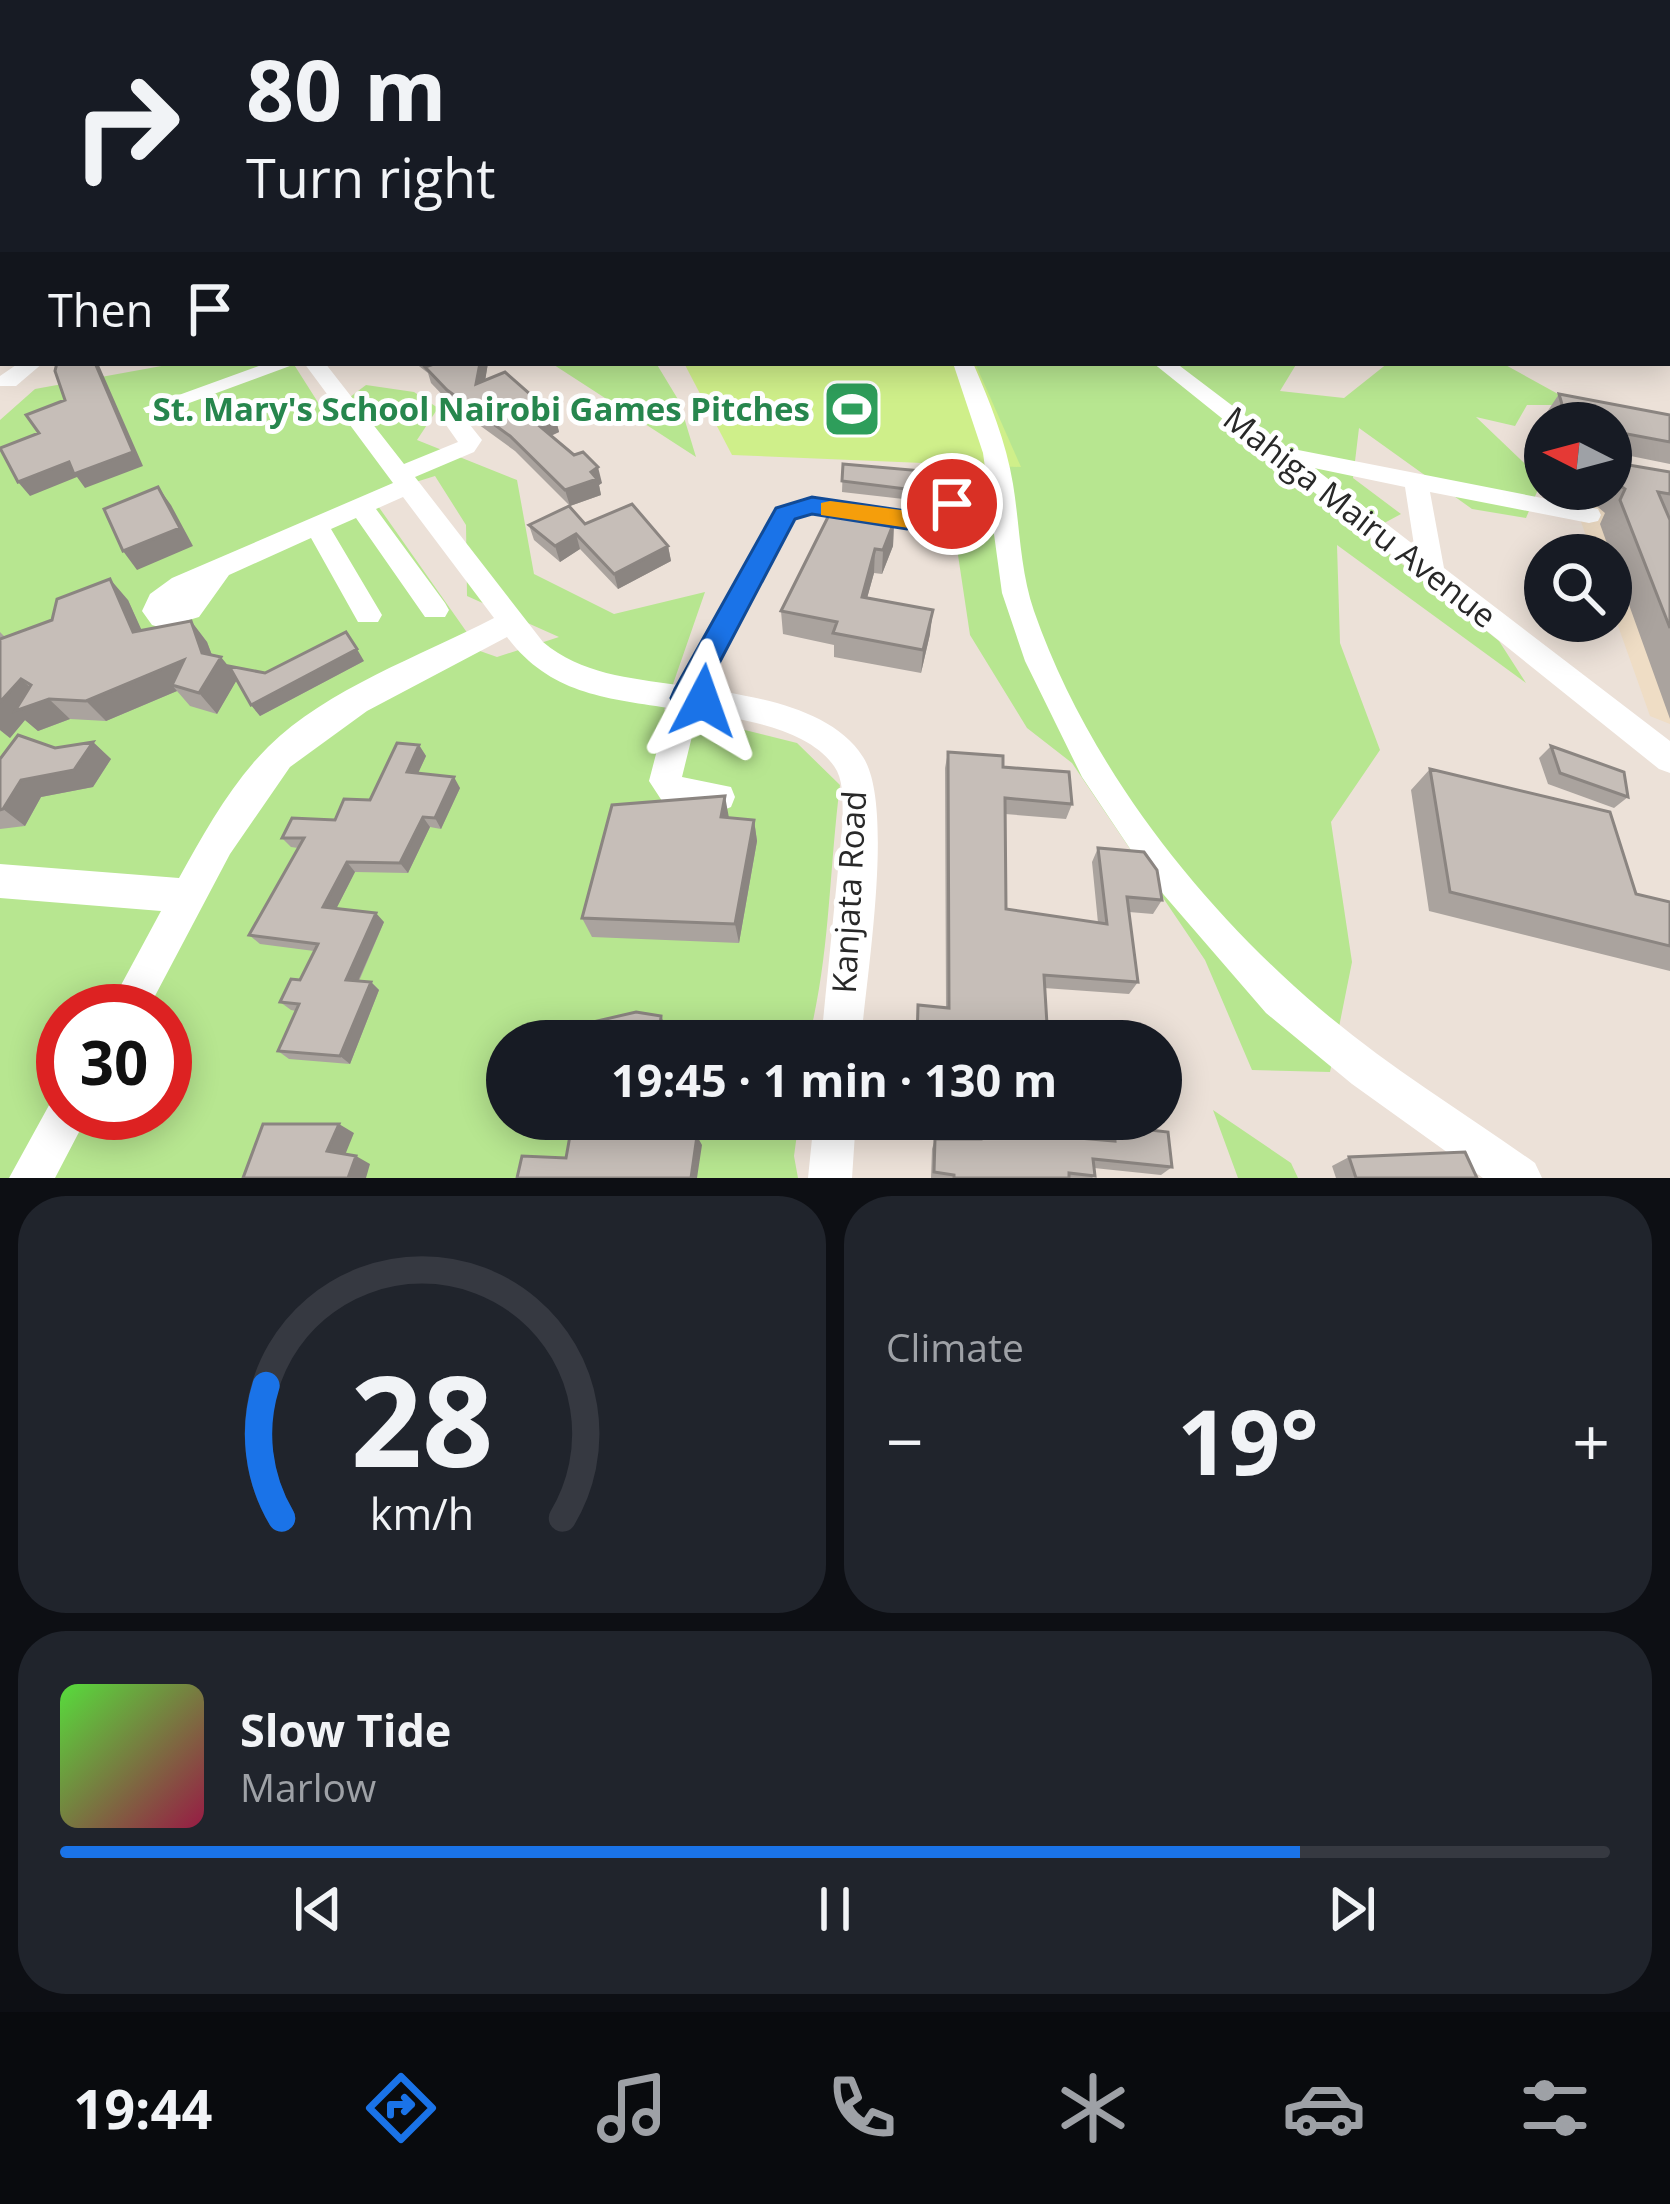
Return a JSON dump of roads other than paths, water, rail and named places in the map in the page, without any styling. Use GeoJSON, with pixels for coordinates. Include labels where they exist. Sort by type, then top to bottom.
{"type":"FeatureCollection","features":[{"type":"Feature","properties":{"kind":"street"},"geometry":{"type":"LineString","coordinates":[[8,381],[29,366]]}},
{"type":"Feature","properties":{"kind":"street"},"geometry":{"type":"LineString","coordinates":[[154,408],[279,366]]}},
{"type":"Feature","properties":{"kind":"street","name":"Kanjata Road"},"geometry":{"type":"LineString","coordinates":[[316,366],[511,622],[555,669],[738,706],[795,725],[826,742],[853,769],[860,810],[843,1020]]}},
{"type":"Feature","properties":{"kind":"street"},"geometry":{"type":"LineString","coordinates":[[964,366],[996,456],[1004,539],[1021,612],[1070,718],[1123,815],[1182,896],[1282,1001],[1520,1178]]}},
{"type":"Feature","properties":{"kind":"street","name":"Mahiga Mairu Avenue"},"geometry":{"type":"LineString","coordinates":[[1167,366],[1670,759]]}},
{"type":"Feature","properties":{"kind":"street"},"geometry":{"type":"LineString","coordinates":[[219,570],[362,508],[466,447],[471,440],[450,415]]}},
{"type":"Feature","properties":{"kind":"street"},"geometry":{"type":"LineString","coordinates":[[1280,454],[1589,515]]}},
{"type":"Feature","properties":{"kind":"street"},"geometry":{"type":"LineString","coordinates":[[1416,481],[1432,573]]}},
{"type":"Feature","properties":{"kind":"street"},"geometry":{"type":"LineString","coordinates":[[718,797],[676,794],[664,781],[686,698],[793,508],[812,506],[907,520],[972,497]]}},
{"type":"Feature","properties":{"kind":"street"},"geometry":{"type":"LineString","coordinates":[[362,508],[435,610]]}},
{"type":"Feature","properties":{"kind":"street"},"geometry":{"type":"LineString","coordinates":[[318,527],[368,616]]}},
{"type":"Feature","properties":{"kind":"street"},"geometry":{"type":"LineString","coordinates":[[141,984],[248,796],[298,740],[511,622]]}},
{"type":"Feature","properties":{"kind":"street"},"geometry":{"type":"LineString","coordinates":[[0,880],[192,896]]}},
{"type":"Feature","properties":{"kind":"street"},"geometry":{"type":"LineString","coordinates":[[31,1178],[53,1140]]}},
{"type":"Feature","properties":{"kind":"street"},"geometry":{"type":"LineString","coordinates":[[830,1178],[833,1140]]}},
{"type":"Feature","properties":{"kind":"place","name":"St. Mary's School Nairobi Games Pitches"},"geometry":{"type":"Point","coordinates":[852,409]}}]}
